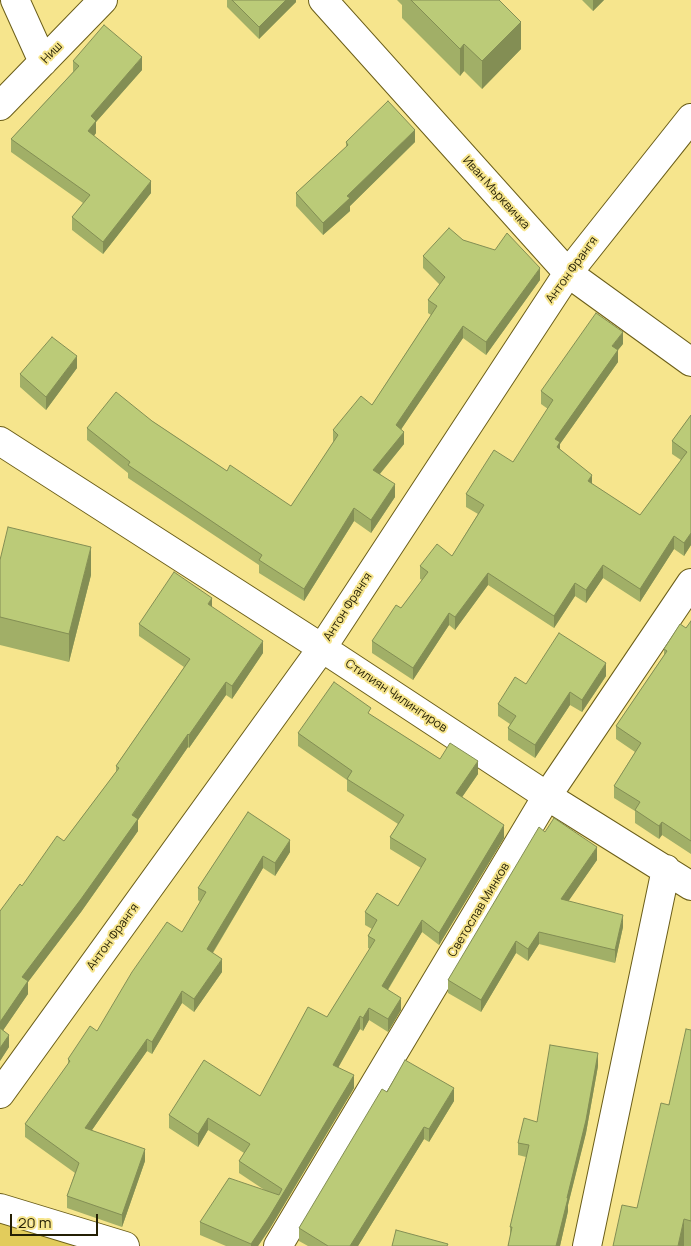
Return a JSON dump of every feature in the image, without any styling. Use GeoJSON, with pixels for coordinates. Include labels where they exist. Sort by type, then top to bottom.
{"type":"FeatureCollection","features":[{"type":"Feature","properties":{"kind":"street"},"geometry":{"type":"LineString","coordinates":[[15,0],[43,62]]}},
{"type":"Feature","properties":{"kind":"street","name":"Ниш"},"geometry":{"type":"LineString","coordinates":[[0,106],[103,0]]}},
{"type":"Feature","properties":{"kind":"street","name":"Иван Мърквичка"},"geometry":{"type":"LineString","coordinates":[[323,0],[568,273],[691,362]]}},
{"type":"Feature","properties":{"kind":"street","name":"Антон Франгя"},"geometry":{"type":"LineString","coordinates":[[0,1094],[322,648],[568,273],[691,118]]}},
{"type":"Feature","properties":{"kind":"street","name":"Стилиян Чилингиров"},"geometry":{"type":"LineString","coordinates":[[0,441],[322,648],[547,796],[691,886]]}},
{"type":"Feature","properties":{"kind":"street","name":"Светослав Минков"},"geometry":{"type":"LineString","coordinates":[[278,1246],[547,796],[691,583]]}},
{"type":"Feature","properties":{"kind":"street"},"geometry":{"type":"LineString","coordinates":[[587,1246],[666,869]]}},
{"type":"Feature","properties":{"kind":"street"},"geometry":{"type":"LineString","coordinates":[[0,1208],[125,1246]]}},
{"type":"Feature","properties":{"kind":"shaded area"},"geometry":{"type":"Polygon","coordinates":[[[0,1223],[94,1246],[0,1246],[0,1223]]]}},
{"type":"Feature","properties":{"kind":"building"},"geometry":{"type":"Polygon","coordinates":[[[232,0],[286,0],[259,27],[232,0]]]}},
{"type":"Feature","properties":{"kind":"building"},"geometry":{"type":"Polygon","coordinates":[[[411,0],[499,0],[521,22],[482,61],[464,44],[460,49],[411,0]]]}},
{"type":"Feature","properties":{"kind":"building"},"geometry":{"type":"Polygon","coordinates":[[[104,25],[142,57],[91,116],[96,121],[88,131],[151,181],[103,242],[72,217],[90,195],[11,139],[79,66],[73,61],[104,25]]]}},
{"type":"Feature","properties":{"kind":"building"},"geometry":{"type":"Polygon","coordinates":[[[388,101],[415,130],[347,196],[350,198],[323,223],[296,193],[348,145],[346,142],[388,101]]]}},
{"type":"Feature","properties":{"kind":"building"},"geometry":{"type":"Polygon","coordinates":[[[449,228],[463,240],[495,250],[507,233],[540,268],[486,342],[463,326],[396,425],[404,432],[373,470],[395,484],[371,520],[354,508],[304,589],[259,560],[262,555],[128,465],[130,462],[87,428],[116,392],[152,421],[227,471],[230,465],[291,506],[338,435],[333,430],[361,396],[372,405],[437,306],[428,300],[445,277],[423,256],[449,228]]]}},
{"type":"Feature","properties":{"kind":"building"},"geometry":{"type":"Polygon","coordinates":[[[596,313],[623,332],[612,346],[618,350],[555,439],[560,442],[557,447],[592,475],[588,481],[640,515],[687,452],[672,441],[691,415],[691,533],[684,543],[674,536],[640,589],[603,565],[586,590],[575,583],[554,616],[488,573],[455,617],[449,613],[413,668],[372,641],[396,605],[401,608],[428,572],[420,566],[437,544],[452,556],[484,505],[466,494],[494,450],[513,462],[553,400],[541,391],[596,313]]]}},
{"type":"Feature","properties":{"kind":"building"},"geometry":{"type":"Polygon","coordinates":[[[52,337],[77,356],[46,397],[20,374],[52,337]]]}},
{"type":"Feature","properties":{"kind":"building"},"geometry":{"type":"Polygon","coordinates":[[[8,527],[91,547],[69,634],[0,617],[0,560],[8,527]]]}},
{"type":"Feature","properties":{"kind":"building"},"geometry":{"type":"Polygon","coordinates":[[[174,572],[212,598],[208,604],[263,641],[232,686],[226,682],[132,815],[138,819],[22,977],[28,981],[0,1022],[0,911],[20,884],[22,886],[57,836],[64,841],[119,768],[116,766],[190,659],[139,624],[174,572]]]}},
{"type":"Feature","properties":{"kind":"building"},"geometry":{"type":"Polygon","coordinates":[[[691,621],[691,841],[662,822],[659,826],[635,810],[640,802],[614,786],[641,743],[616,726],[667,651],[664,649],[680,624],[686,628],[691,621]]]}},
{"type":"Feature","properties":{"kind":"building"},"geometry":{"type":"Polygon","coordinates":[[[559,633],[606,663],[582,700],[570,692],[535,745],[508,728],[516,716],[498,704],[515,677],[526,684],[559,633]]]}},
{"type":"Feature","properties":{"kind":"building"},"geometry":{"type":"Polygon","coordinates":[[[334,682],[371,708],[368,713],[440,759],[450,743],[478,761],[456,793],[504,825],[439,933],[422,920],[382,986],[401,998],[388,1019],[369,1008],[363,1018],[360,1016],[333,1065],[354,1075],[251,1244],[200,1222],[229,1178],[279,1195],[282,1189],[239,1161],[250,1144],[208,1118],[198,1134],[169,1115],[204,1060],[260,1096],[308,1007],[327,1017],[375,940],[368,936],[377,920],[365,912],[377,893],[398,906],[426,859],[390,837],[404,815],[347,779],[352,771],[298,733],[334,682]]]}},
{"type":"Feature","properties":{"kind":"building"},"geometry":{"type":"Polygon","coordinates":[[[248,812],[290,840],[275,863],[263,856],[207,949],[222,959],[194,999],[182,991],[152,1042],[147,1039],[85,1128],[145,1149],[122,1215],[67,1196],[79,1163],[25,1124],[70,1061],[68,1059],[90,1026],[97,1031],[132,972],[167,922],[182,932],[206,892],[198,888],[248,812]]]}},
{"type":"Feature","properties":{"kind":"building"},"geometry":{"type":"Polygon","coordinates":[[[554,818],[597,847],[561,899],[623,915],[615,950],[539,932],[528,949],[516,941],[481,1000],[448,980],[539,827],[545,832],[554,818]]]}},
{"type":"Feature","properties":{"kind":"building"},"geometry":{"type":"Polygon","coordinates":[[[0,1028],[9,1035],[0,1048],[0,1028]]]}},
{"type":"Feature","properties":{"kind":"building"},"geometry":{"type":"Polygon","coordinates":[[[686,1029],[691,1030],[691,1221],[684,1219],[678,1246],[613,1246],[622,1205],[637,1208],[661,1103],[669,1105],[686,1029]]]}},
{"type":"Feature","properties":{"kind":"building"},"geometry":{"type":"Polygon","coordinates":[[[550,1045],[598,1053],[586,1120],[556,1246],[508,1246],[512,1227],[510,1227],[529,1145],[518,1143],[524,1118],[537,1122],[550,1045]]]}},
{"type":"Feature","properties":{"kind":"building"},"geometry":{"type":"Polygon","coordinates":[[[405,1060],[454,1088],[429,1129],[424,1127],[350,1246],[328,1246],[299,1228],[382,1089],[387,1092],[405,1060]]]}},
{"type":"Feature","properties":{"kind":"building"},"geometry":{"type":"Polygon","coordinates":[[[396,1230],[448,1244],[447,1246],[392,1246],[396,1230]]]}}]}
